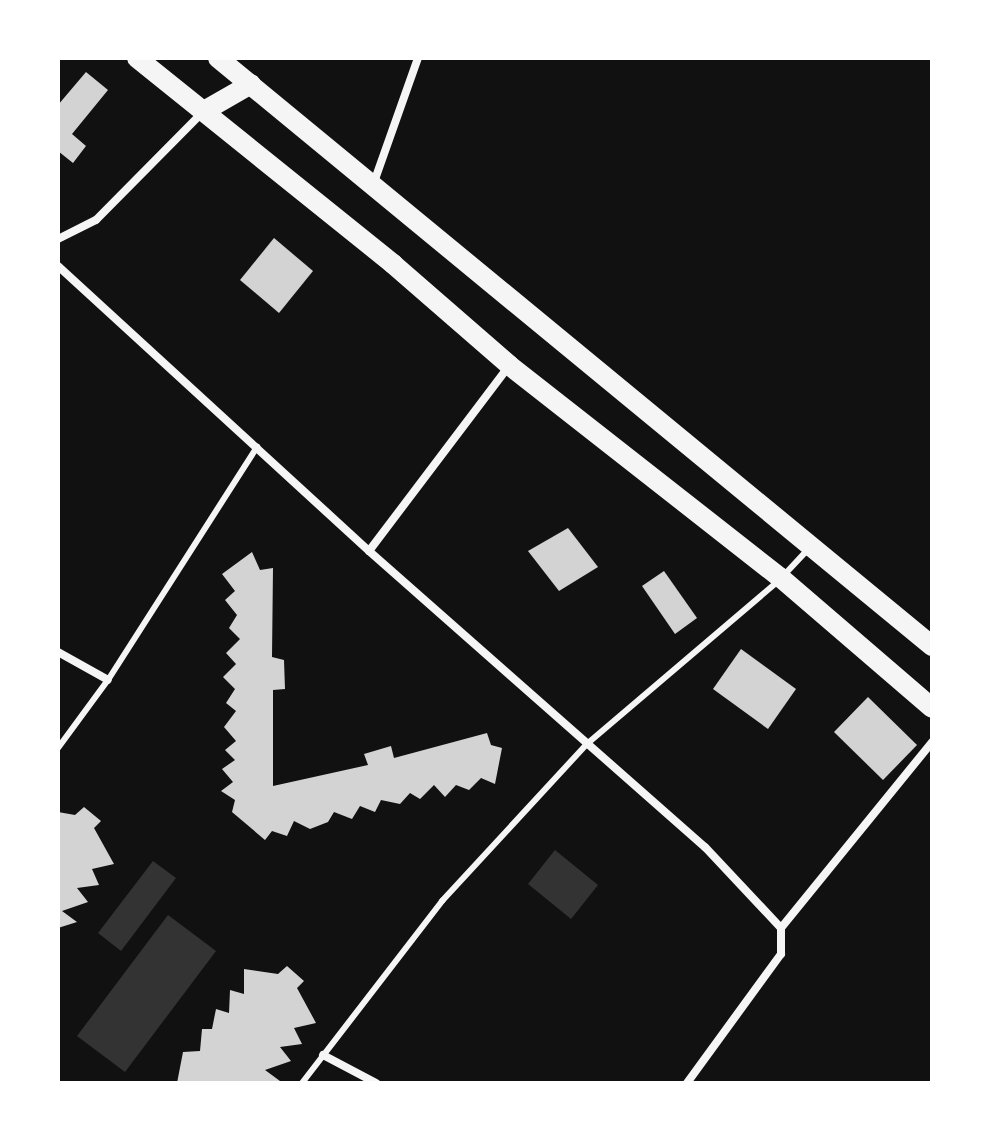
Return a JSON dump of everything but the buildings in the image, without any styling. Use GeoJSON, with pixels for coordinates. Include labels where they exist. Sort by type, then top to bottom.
{"type":"FeatureCollection","features":[{"type":"Feature","properties":{"kind":"highway"},"geometry":{"type":"LineString","coordinates":[[137,58],[509,365],[781,578],[932,708]]}},
{"type":"Feature","properties":{"kind":"highway"},"geometry":{"type":"LineString","coordinates":[[218,58],[812,544],[932,646]]}},
{"type":"Feature","properties":{"kind":"highway"},"geometry":{"type":"LineString","coordinates":[[204,111],[251,84]]}},
{"type":"Feature","properties":{"kind":"street"},"geometry":{"type":"LineString","coordinates":[[372,186],[418,58]]}},
{"type":"Feature","properties":{"kind":"street"},"geometry":{"type":"LineString","coordinates":[[58,239],[96,220],[204,111]]}},
{"type":"Feature","properties":{"kind":"street"},"geometry":{"type":"LineString","coordinates":[[58,266],[369,551],[705,847],[781,928]]}},
{"type":"Feature","properties":{"kind":"street"},"geometry":{"type":"LineString","coordinates":[[369,551],[509,365]]}},
{"type":"Feature","properties":{"kind":"street"},"geometry":{"type":"LineString","coordinates":[[58,652],[108,680]]}},
{"type":"Feature","properties":{"kind":"street"},"geometry":{"type":"LineString","coordinates":[[687,1083],[781,954],[781,928],[932,742]]}},
{"type":"Feature","properties":{"kind":"street"},"geometry":{"type":"LineString","coordinates":[[323,1055],[376,1083]]}},
{"type":"Feature","properties":{"kind":"lane"},"geometry":{"type":"LineString","coordinates":[[58,748],[108,680],[257,447]]}},
{"type":"Feature","properties":{"kind":"lane"},"geometry":{"type":"LineString","coordinates":[[302,1083],[442,901],[588,743],[781,578],[812,544]]}},
{"type":"Feature","properties":{"kind":"shaded area"},"geometry":{"type":"Polygon","coordinates":[[[555,850],[598,885],[571,919],[528,884],[555,850]]]}},
{"type":"Feature","properties":{"kind":"shaded area"},"geometry":{"type":"Polygon","coordinates":[[[153,861],[176,878],[121,951],[98,933],[153,861]]]}},
{"type":"Feature","properties":{"kind":"shaded area"},"geometry":{"type":"Polygon","coordinates":[[[168,915],[216,951],[125,1072],[77,1036],[168,915]]]}}]}
